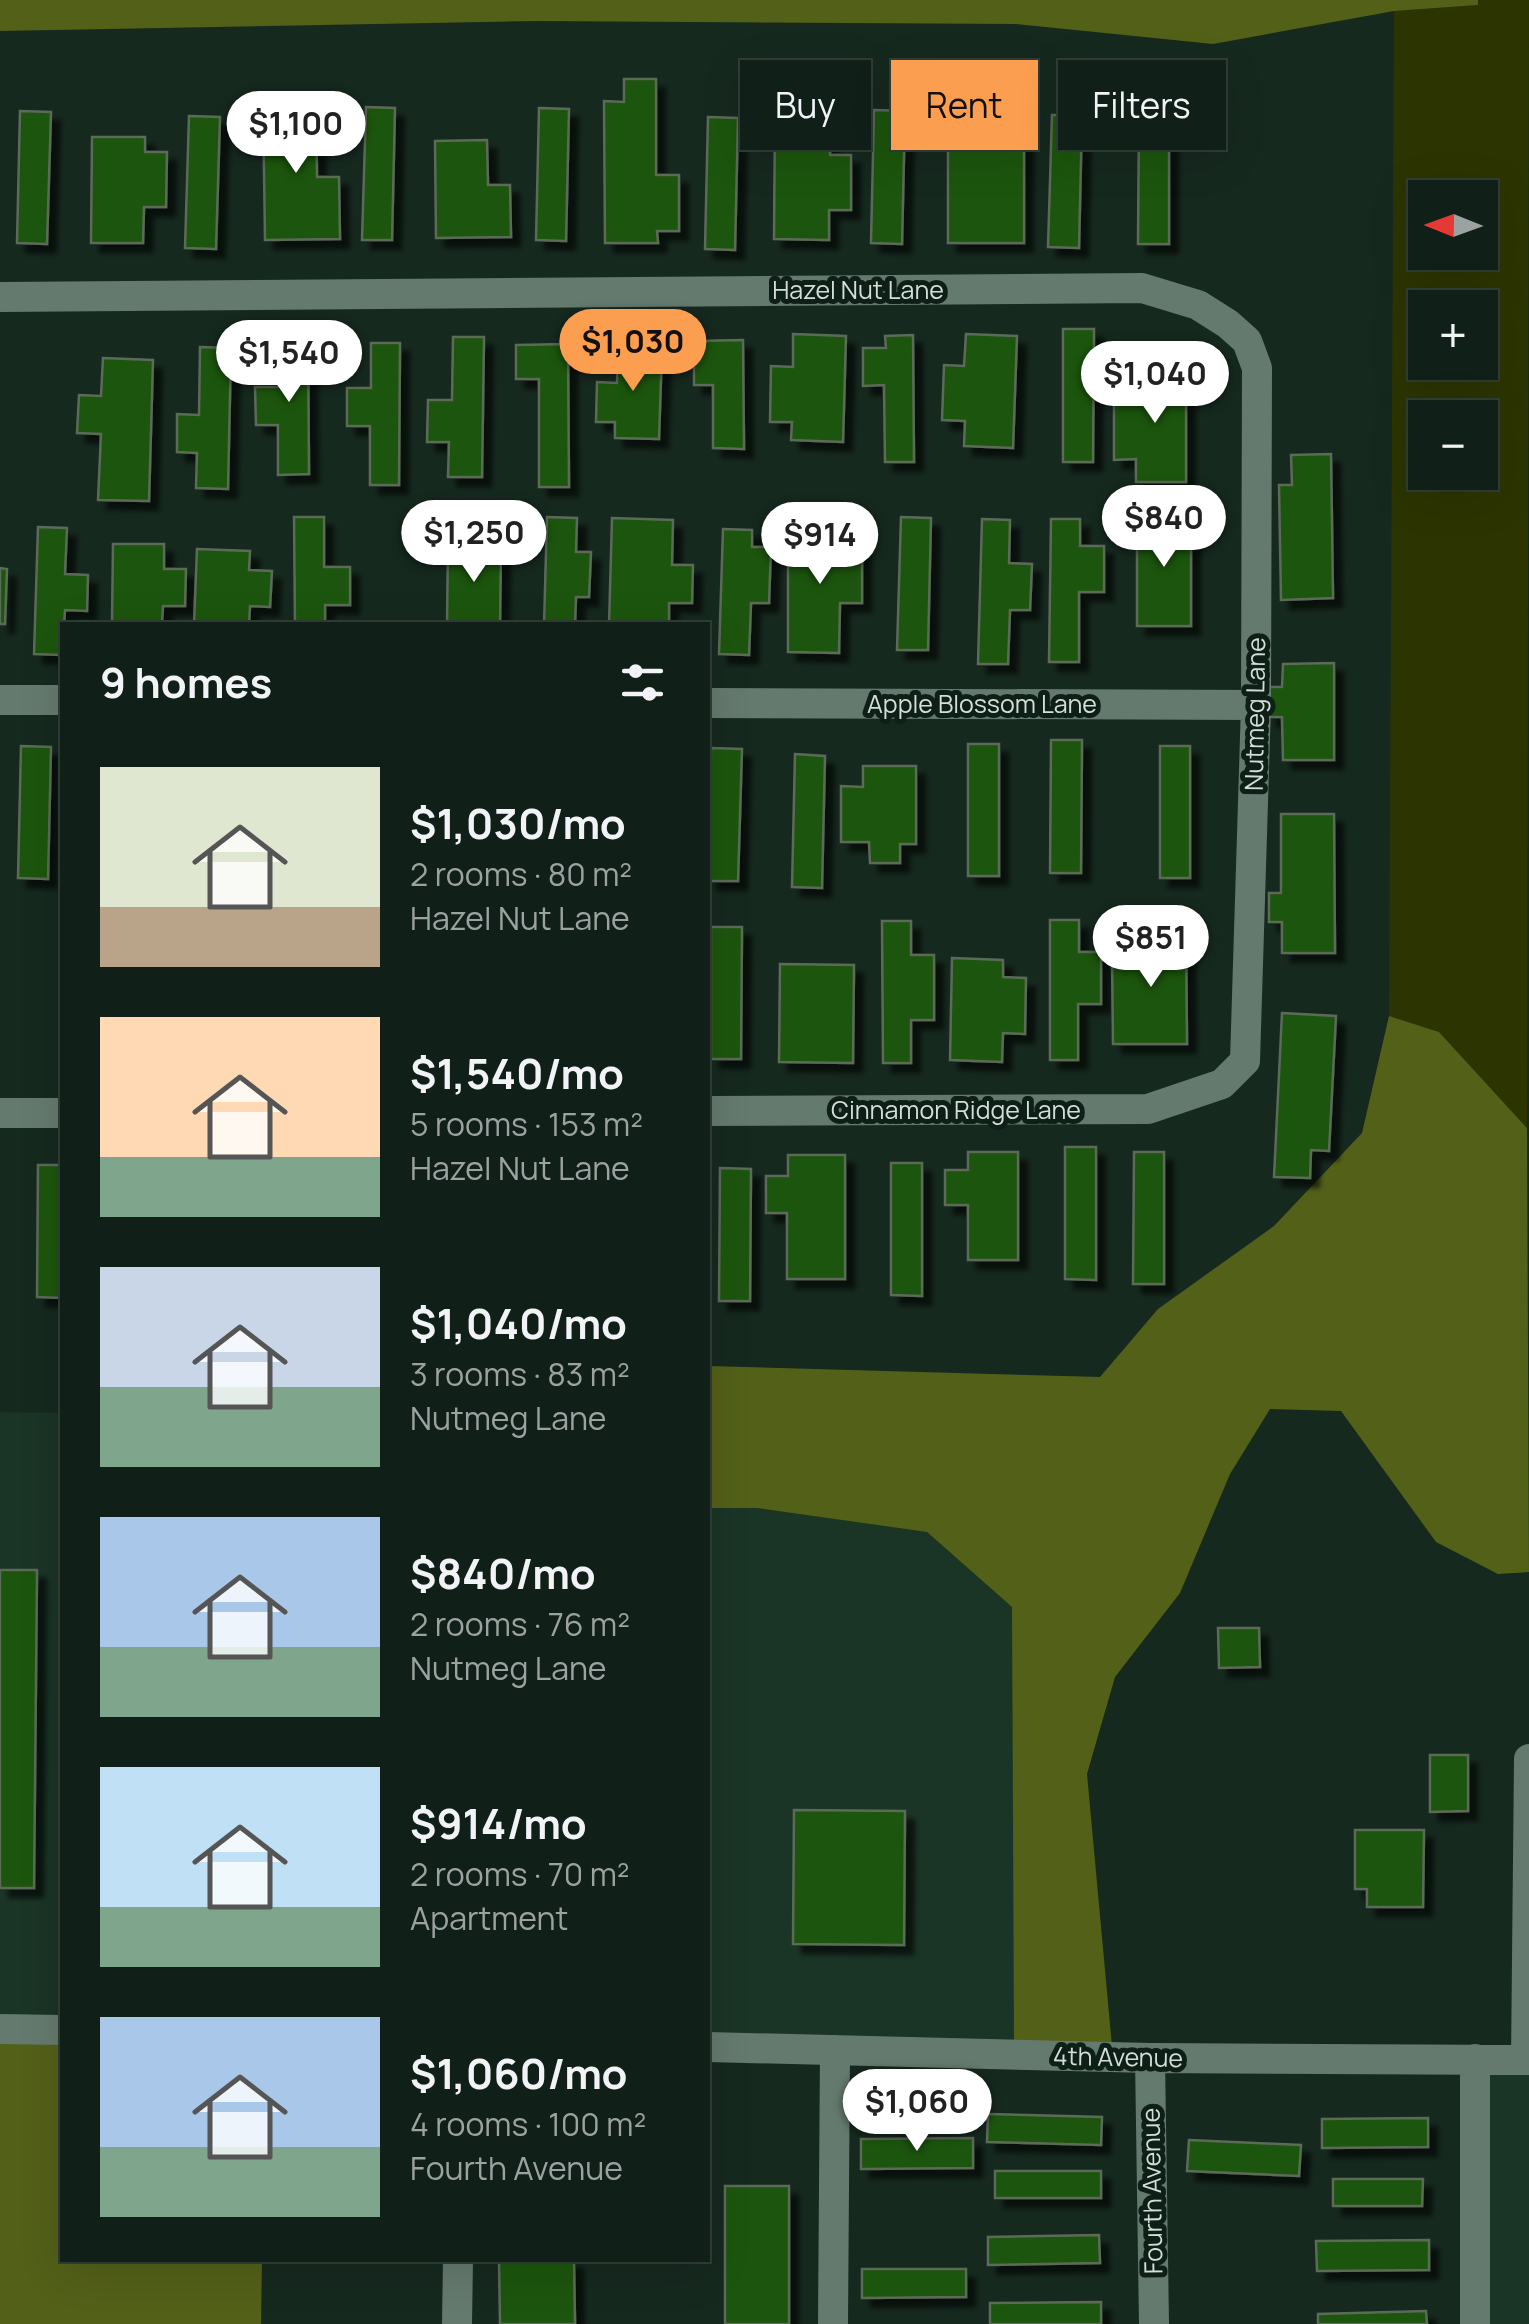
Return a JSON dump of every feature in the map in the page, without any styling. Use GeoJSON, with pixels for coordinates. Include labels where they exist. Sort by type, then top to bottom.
{"type":"FeatureCollection","features":[{"type":"Feature","properties":{"kind":"street","name":"Hazel Nut Lane"},"geometry":{"type":"LineString","coordinates":[[0,296],[1142,288],[1198,305],[1228,324]]}},
{"type":"Feature","properties":{"kind":"street","name":"Nutmeg Lane"},"geometry":{"type":"LineString","coordinates":[[1202,1091],[1222,1084],[1245,1061],[1256,705],[1257,368],[1247,340],[1228,324]]}},
{"type":"Feature","properties":{"kind":"street"},"geometry":{"type":"LineString","coordinates":[[0,700],[60,700]]}},
{"type":"Feature","properties":{"kind":"street","name":"Apple Blossom Lane"},"geometry":{"type":"LineString","coordinates":[[710,702],[1256,705]]}},
{"type":"Feature","properties":{"kind":"street","name":"Cinnamon Ridge Lane"},"geometry":{"type":"LineString","coordinates":[[710,1111],[1148,1110],[1202,1091]]}},
{"type":"Feature","properties":{"kind":"street"},"geometry":{"type":"LineString","coordinates":[[0,1113],[60,1113]]}},
{"type":"Feature","properties":{"kind":"street"},"geometry":{"type":"LineString","coordinates":[[1528,2060],[1529,1759]]}},
{"type":"Feature","properties":{"kind":"street"},"geometry":{"type":"LineString","coordinates":[[0,2029],[60,2030]]}},
{"type":"Feature","properties":{"kind":"street","name":"4th Avenue"},"geometry":{"type":"LineString","coordinates":[[710,2047],[1150,2058],[1528,2060]]}},
{"type":"Feature","properties":{"kind":"street"},"geometry":{"type":"LineString","coordinates":[[834,2324],[835,2050]]}},
{"type":"Feature","properties":{"kind":"street","name":"Fourth Avenue"},"geometry":{"type":"LineString","coordinates":[[1150,2058],[1154,2324]]}},
{"type":"Feature","properties":{"kind":"street"},"geometry":{"type":"LineString","coordinates":[[1474,2324],[1475,2059]]}},
{"type":"Feature","properties":{"kind":"street"},"geometry":{"type":"LineString","coordinates":[[457,2324],[458,2262]]}},
{"type":"Feature","properties":{"kind":"shaded area"},"geometry":{"type":"Polygon","coordinates":[[[0,1412],[60,1413],[60,2030],[0,2029],[0,1412]]]}},
{"type":"Feature","properties":{"kind":"shaded area"},"geometry":{"type":"Polygon","coordinates":[[[710,1508],[757,1508],[927,1532],[1012,1607],[1014,2055],[710,2047],[710,1508]]]}},
{"type":"Feature","properties":{"kind":"shaded area"},"geometry":{"type":"Polygon","coordinates":[[[1475,2059],[1529,2060],[1529,2324],[1475,2324],[1475,2059]]]}},
{"type":"Feature","properties":{"kind":"green space"},"geometry":{"type":"Polygon","coordinates":[[[0,0],[1478,0],[1478,5],[1394,11],[1213,44],[1016,24],[537,21],[0,31],[0,0]]]}},
{"type":"Feature","properties":{"kind":"green space"},"geometry":{"type":"Polygon","coordinates":[[[1478,0],[1529,0],[1527,1128],[1439,1032],[1389,1016],[1394,11],[1477,5],[1478,0]]]}},
{"type":"Feature","properties":{"kind":"green space"},"geometry":{"type":"Polygon","coordinates":[[[1389,1016],[1439,1032],[1527,1128],[1529,1572],[1498,1574],[1436,1542],[1341,1411],[1270,1409],[1230,1474],[1180,1593],[1115,1677],[1087,1774],[1113,2057],[1014,2055],[1012,1607],[927,1532],[757,1508],[710,1508],[710,1366],[1100,1377],[1158,1309],[1274,1226],[1362,1133],[1389,1016]]]}},
{"type":"Feature","properties":{"kind":"green space"},"geometry":{"type":"Polygon","coordinates":[[[0,2029],[60,2030],[60,2262],[262,2262],[261,2324],[0,2324],[0,2029]]]}},
{"type":"Feature","properties":{"kind":"building"},"geometry":{"type":"Polygon","coordinates":[[[624,79],[656,79],[656,175],[679,175],[679,231],[657,231],[658,243],[605,243],[604,101],[624,102],[624,79]]]}},
{"type":"Feature","properties":{"kind":"building"},"geometry":{"type":"Polygon","coordinates":[[[316,100],[317,177],[339,177],[340,239],[265,240],[263,101],[316,100]]]}},
{"type":"Feature","properties":{"kind":"building"},"geometry":{"type":"Polygon","coordinates":[[[366,107],[395,108],[392,240],[362,240],[366,107]]]}},
{"type":"Feature","properties":{"kind":"building"},"geometry":{"type":"Polygon","coordinates":[[[539,108],[569,109],[566,241],[536,240],[539,108]]]}},
{"type":"Feature","properties":{"kind":"building"},"geometry":{"type":"Polygon","coordinates":[[[874,110],[891,111],[891,150],[904,150],[902,244],[871,243],[874,110]]]}},
{"type":"Feature","properties":{"kind":"building"},"geometry":{"type":"Polygon","coordinates":[[[20,111],[51,112],[47,244],[17,243],[20,111]]]}},
{"type":"Feature","properties":{"kind":"building"},"geometry":{"type":"Polygon","coordinates":[[[1052,115],[1058,115],[1058,150],[1081,150],[1079,248],[1048,247],[1052,115]]]}},
{"type":"Feature","properties":{"kind":"building"},"geometry":{"type":"Polygon","coordinates":[[[189,116],[220,117],[216,249],[185,248],[189,116]]]}},
{"type":"Feature","properties":{"kind":"building"},"geometry":{"type":"Polygon","coordinates":[[[708,117],[738,118],[735,250],[705,249],[708,117]]]}},
{"type":"Feature","properties":{"kind":"building"},"geometry":{"type":"Polygon","coordinates":[[[92,137],[145,137],[145,152],[167,152],[166,207],[144,207],[143,243],[91,243],[92,137]]]}},
{"type":"Feature","properties":{"kind":"building"},"geometry":{"type":"Polygon","coordinates":[[[487,140],[488,185],[510,185],[511,237],[436,238],[435,141],[487,140]]]}},
{"type":"Feature","properties":{"kind":"building"},"geometry":{"type":"Polygon","coordinates":[[[775,150],[830,150],[830,155],[851,155],[851,210],[829,210],[829,240],[774,239],[775,150]]]}},
{"type":"Feature","properties":{"kind":"building"},"geometry":{"type":"Polygon","coordinates":[[[948,150],[1024,150],[1024,243],[948,243],[948,150]]]}},
{"type":"Feature","properties":{"kind":"building"},"geometry":{"type":"Polygon","coordinates":[[[1139,150],[1169,150],[1169,244],[1138,244],[1139,150]]]}},
{"type":"Feature","properties":{"kind":"building"},"geometry":{"type":"Polygon","coordinates":[[[1063,329],[1094,329],[1093,462],[1063,462],[1063,329]]]}},
{"type":"Feature","properties":{"kind":"building"},"geometry":{"type":"Polygon","coordinates":[[[277,334],[308,334],[309,474],[278,475],[278,425],[256,425],[255,387],[278,387],[277,334]]]}},
{"type":"Feature","properties":{"kind":"building"},"geometry":{"type":"Polygon","coordinates":[[[793,334],[846,336],[843,442],[791,440],[792,422],[770,422],[771,366],[793,367],[793,334]]]}},
{"type":"Feature","properties":{"kind":"building"},"geometry":{"type":"Polygon","coordinates":[[[966,334],[1017,336],[1013,448],[964,446],[965,421],[942,420],[944,365],[964,366],[966,334]]]}},
{"type":"Feature","properties":{"kind":"building"},"geometry":{"type":"Polygon","coordinates":[[[913,335],[914,462],[885,462],[884,385],[863,386],[863,348],[886,348],[885,336],[913,335]]]}},
{"type":"Feature","properties":{"kind":"building"},"geometry":{"type":"Polygon","coordinates":[[[453,337],[484,337],[482,477],[448,477],[449,442],[427,442],[428,400],[452,400],[453,337]]]}},
{"type":"Feature","properties":{"kind":"building"},"geometry":{"type":"Polygon","coordinates":[[[743,340],[744,449],[713,448],[713,385],[694,385],[694,341],[743,340]]]}},
{"type":"Feature","properties":{"kind":"building"},"geometry":{"type":"Polygon","coordinates":[[[371,343],[400,343],[399,485],[370,485],[370,426],[347,426],[347,388],[371,388],[371,343]]]}},
{"type":"Feature","properties":{"kind":"building"},"geometry":{"type":"Polygon","coordinates":[[[568,344],[569,487],[539,487],[539,379],[516,379],[516,345],[568,344]]]}},
{"type":"Feature","properties":{"kind":"building"},"geometry":{"type":"Polygon","coordinates":[[[618,346],[662,348],[659,439],[615,438],[615,422],[596,422],[597,382],[617,383],[618,346]]]}},
{"type":"Feature","properties":{"kind":"building"},"geometry":{"type":"Polygon","coordinates":[[[200,347],[231,348],[228,489],[196,488],[197,453],[177,452],[177,414],[199,415],[200,347]]]}},
{"type":"Feature","properties":{"kind":"building"},"geometry":{"type":"Polygon","coordinates":[[[103,358],[153,360],[149,501],[98,500],[101,434],[77,433],[79,395],[101,396],[103,358]]]}},
{"type":"Feature","properties":{"kind":"building"},"geometry":{"type":"Polygon","coordinates":[[[1186,368],[1186,482],[1136,482],[1136,459],[1114,460],[1114,403],[1136,403],[1136,369],[1186,368]]]}},
{"type":"Feature","properties":{"kind":"building"},"geometry":{"type":"Polygon","coordinates":[[[1331,454],[1333,598],[1281,600],[1279,485],[1292,485],[1291,455],[1331,454]]]}},
{"type":"Feature","properties":{"kind":"building"},"geometry":{"type":"Polygon","coordinates":[[[1137,513],[1191,514],[1191,626],[1137,626],[1137,513]]]}},
{"type":"Feature","properties":{"kind":"building"},"geometry":{"type":"Polygon","coordinates":[[[294,517],[324,517],[324,567],[350,567],[350,605],[325,605],[325,622],[295,622],[294,517]]]}},
{"type":"Feature","properties":{"kind":"building"},"geometry":{"type":"Polygon","coordinates":[[[547,517],[577,518],[576,552],[591,552],[589,597],[576,597],[575,622],[544,622],[547,517]]]}},
{"type":"Feature","properties":{"kind":"building"},"geometry":{"type":"Polygon","coordinates":[[[901,517],[931,518],[928,650],[897,650],[901,517]]]}},
{"type":"Feature","properties":{"kind":"building"},"geometry":{"type":"Polygon","coordinates":[[[612,518],[673,520],[672,565],[693,565],[692,603],[669,603],[669,622],[609,622],[612,518]]]}},
{"type":"Feature","properties":{"kind":"building"},"geometry":{"type":"Polygon","coordinates":[[[982,519],[1010,520],[1009,563],[1032,564],[1030,610],[1010,610],[1008,664],[978,664],[982,519]]]}},
{"type":"Feature","properties":{"kind":"building"},"geometry":{"type":"Polygon","coordinates":[[[1051,519],[1080,519],[1080,546],[1104,546],[1104,592],[1079,592],[1079,662],[1049,662],[1051,519]]]}},
{"type":"Feature","properties":{"kind":"building"},"geometry":{"type":"Polygon","coordinates":[[[788,526],[840,526],[839,549],[862,549],[862,603],[840,603],[839,653],[788,652],[788,526]]]}},
{"type":"Feature","properties":{"kind":"building"},"geometry":{"type":"Polygon","coordinates":[[[38,527],[67,528],[65,574],[88,575],[87,611],[65,610],[64,622],[60,622],[60,655],[34,654],[38,527]]]}},
{"type":"Feature","properties":{"kind":"building"},"geometry":{"type":"Polygon","coordinates":[[[723,529],[752,530],[752,547],[771,547],[769,603],[751,603],[749,655],[719,654],[723,529]]]}},
{"type":"Feature","properties":{"kind":"building"},"geometry":{"type":"Polygon","coordinates":[[[113,544],[164,544],[164,569],[186,569],[185,606],[163,606],[162,622],[112,622],[113,544]]]}},
{"type":"Feature","properties":{"kind":"building"},"geometry":{"type":"Polygon","coordinates":[[[448,544],[501,545],[500,622],[447,622],[448,544]]]}},
{"type":"Feature","properties":{"kind":"building"},"geometry":{"type":"Polygon","coordinates":[[[197,549],[250,551],[249,570],[272,571],[270,607],[250,606],[249,622],[194,622],[197,549]]]}},
{"type":"Feature","properties":{"kind":"building"},"geometry":{"type":"Polygon","coordinates":[[[0,568],[7,569],[5,624],[0,624],[0,568]]]}},
{"type":"Feature","properties":{"kind":"building"},"geometry":{"type":"Polygon","coordinates":[[[1334,663],[1334,760],[1283,760],[1282,717],[1268,717],[1268,687],[1282,687],[1283,664],[1334,663]]]}},
{"type":"Feature","properties":{"kind":"building"},"geometry":{"type":"Polygon","coordinates":[[[1051,740],[1082,740],[1081,873],[1050,873],[1051,740]]]}},
{"type":"Feature","properties":{"kind":"building"},"geometry":{"type":"Polygon","coordinates":[[[968,744],[999,744],[999,876],[968,876],[968,744]]]}},
{"type":"Feature","properties":{"kind":"building"},"geometry":{"type":"Polygon","coordinates":[[[21,746],[51,747],[48,879],[18,878],[21,746]]]}},
{"type":"Feature","properties":{"kind":"building"},"geometry":{"type":"Polygon","coordinates":[[[1160,746],[1190,746],[1190,878],[1160,878],[1160,746]]]}},
{"type":"Feature","properties":{"kind":"building"},"geometry":{"type":"Polygon","coordinates":[[[711,748],[742,749],[738,881],[710,881],[711,748]]]}},
{"type":"Feature","properties":{"kind":"building"},"geometry":{"type":"Polygon","coordinates":[[[795,754],[825,756],[822,888],[792,887],[795,754]]]}},
{"type":"Feature","properties":{"kind":"building"},"geometry":{"type":"Polygon","coordinates":[[[863,766],[916,766],[916,844],[900,844],[900,863],[870,863],[869,842],[841,842],[841,786],[863,787],[863,766]]]}},
{"type":"Feature","properties":{"kind":"building"},"geometry":{"type":"Polygon","coordinates":[[[1281,814],[1334,814],[1335,953],[1282,953],[1282,922],[1269,922],[1269,893],[1281,893],[1281,814]]]}},
{"type":"Feature","properties":{"kind":"building"},"geometry":{"type":"Polygon","coordinates":[[[1050,920],[1079,920],[1079,952],[1101,952],[1101,1004],[1078,1004],[1078,1060],[1050,1060],[1050,920]]]}},
{"type":"Feature","properties":{"kind":"building"},"geometry":{"type":"Polygon","coordinates":[[[882,921],[911,921],[911,955],[934,955],[934,1020],[911,1020],[911,1063],[883,1063],[882,921]]]}},
{"type":"Feature","properties":{"kind":"building"},"geometry":{"type":"Polygon","coordinates":[[[711,927],[742,927],[741,1059],[711,1059],[711,927]]]}},
{"type":"Feature","properties":{"kind":"building"},"geometry":{"type":"Polygon","coordinates":[[[1134,931],[1186,931],[1187,1044],[1113,1044],[1112,952],[1134,952],[1134,931]]]}},
{"type":"Feature","properties":{"kind":"building"},"geometry":{"type":"Polygon","coordinates":[[[952,958],[1003,960],[1003,977],[1026,978],[1025,1034],[1003,1033],[1002,1062],[950,1060],[952,958]]]}},
{"type":"Feature","properties":{"kind":"building"},"geometry":{"type":"Polygon","coordinates":[[[780,964],[854,965],[853,1063],[779,1062],[780,964]]]}},
{"type":"Feature","properties":{"kind":"building"},"geometry":{"type":"Polygon","coordinates":[[[1282,1013],[1336,1016],[1329,1151],[1311,1150],[1310,1178],[1274,1177],[1282,1013]]]}},
{"type":"Feature","properties":{"kind":"building"},"geometry":{"type":"Polygon","coordinates":[[[1065,1147],[1096,1147],[1096,1280],[1065,1279],[1065,1147]]]}},
{"type":"Feature","properties":{"kind":"building"},"geometry":{"type":"Polygon","coordinates":[[[968,1152],[1018,1152],[1018,1260],[968,1260],[968,1205],[945,1205],[945,1170],[968,1170],[968,1152]]]}},
{"type":"Feature","properties":{"kind":"building"},"geometry":{"type":"Polygon","coordinates":[[[1134,1152],[1164,1152],[1164,1284],[1133,1284],[1134,1152]]]}},
{"type":"Feature","properties":{"kind":"building"},"geometry":{"type":"Polygon","coordinates":[[[788,1155],[845,1155],[845,1279],[787,1279],[787,1213],[766,1213],[766,1176],[788,1176],[788,1155]]]}},
{"type":"Feature","properties":{"kind":"building"},"geometry":{"type":"Polygon","coordinates":[[[891,1163],[922,1163],[922,1296],[891,1295],[891,1163]]]}},
{"type":"Feature","properties":{"kind":"building"},"geometry":{"type":"Polygon","coordinates":[[[38,1165],[60,1165],[60,1298],[37,1297],[38,1165]]]}},
{"type":"Feature","properties":{"kind":"building"},"geometry":{"type":"Polygon","coordinates":[[[720,1168],[751,1169],[750,1301],[719,1301],[720,1168]]]}},
{"type":"Feature","properties":{"kind":"building"},"geometry":{"type":"Polygon","coordinates":[[[0,1570],[37,1570],[34,1888],[0,1888],[0,1570]]]}},
{"type":"Feature","properties":{"kind":"building"},"geometry":{"type":"Polygon","coordinates":[[[1218,1628],[1259,1628],[1260,1667],[1219,1668],[1218,1628]]]}},
{"type":"Feature","properties":{"kind":"building"},"geometry":{"type":"Polygon","coordinates":[[[1430,1755],[1468,1755],[1468,1811],[1430,1812],[1430,1755]]]}},
{"type":"Feature","properties":{"kind":"building"},"geometry":{"type":"Polygon","coordinates":[[[794,1810],[905,1811],[904,1945],[793,1944],[794,1810]]]}},
{"type":"Feature","properties":{"kind":"building"},"geometry":{"type":"Polygon","coordinates":[[[1355,1830],[1424,1830],[1423,1907],[1367,1907],[1367,1889],[1355,1889],[1355,1830]]]}},
{"type":"Feature","properties":{"kind":"building"},"geometry":{"type":"Polygon","coordinates":[[[988,2114],[1102,2117],[1101,2145],[987,2142],[988,2114]]]}},
{"type":"Feature","properties":{"kind":"building"},"geometry":{"type":"Polygon","coordinates":[[[1428,2118],[1428,2147],[1322,2148],[1322,2119],[1428,2118]]]}},
{"type":"Feature","properties":{"kind":"building"},"geometry":{"type":"Polygon","coordinates":[[[973,2138],[973,2168],[861,2169],[861,2139],[973,2138]]]}},
{"type":"Feature","properties":{"kind":"building"},"geometry":{"type":"Polygon","coordinates":[[[1189,2140],[1301,2145],[1299,2176],[1187,2171],[1189,2140]]]}},
{"type":"Feature","properties":{"kind":"building"},"geometry":{"type":"Polygon","coordinates":[[[995,2171],[1101,2171],[1101,2198],[995,2198],[995,2171]]]}},
{"type":"Feature","properties":{"kind":"building"},"geometry":{"type":"Polygon","coordinates":[[[1333,2179],[1423,2179],[1422,2206],[1333,2206],[1333,2179]]]}},
{"type":"Feature","properties":{"kind":"building"},"geometry":{"type":"Polygon","coordinates":[[[725,2186],[789,2186],[789,2324],[725,2324],[725,2186]]]}},
{"type":"Feature","properties":{"kind":"building"},"geometry":{"type":"Polygon","coordinates":[[[1099,2235],[1100,2263],[988,2265],[988,2237],[1099,2235]]]}},
{"type":"Feature","properties":{"kind":"building"},"geometry":{"type":"Polygon","coordinates":[[[1429,2240],[1429,2270],[1317,2271],[1316,2241],[1429,2240]]]}},
{"type":"Feature","properties":{"kind":"building"},"geometry":{"type":"Polygon","coordinates":[[[499,2262],[574,2262],[575,2324],[500,2324],[499,2262]]]}},
{"type":"Feature","properties":{"kind":"building"},"geometry":{"type":"Polygon","coordinates":[[[862,2269],[966,2269],[966,2297],[862,2298],[862,2269]]]}},
{"type":"Feature","properties":{"kind":"building"},"geometry":{"type":"Polygon","coordinates":[[[1101,2302],[1101,2324],[990,2324],[990,2303],[1101,2302]]]}},
{"type":"Feature","properties":{"kind":"building"},"geometry":{"type":"Polygon","coordinates":[[[1426,2311],[1427,2324],[1318,2324],[1318,2314],[1426,2311]]]}}]}
